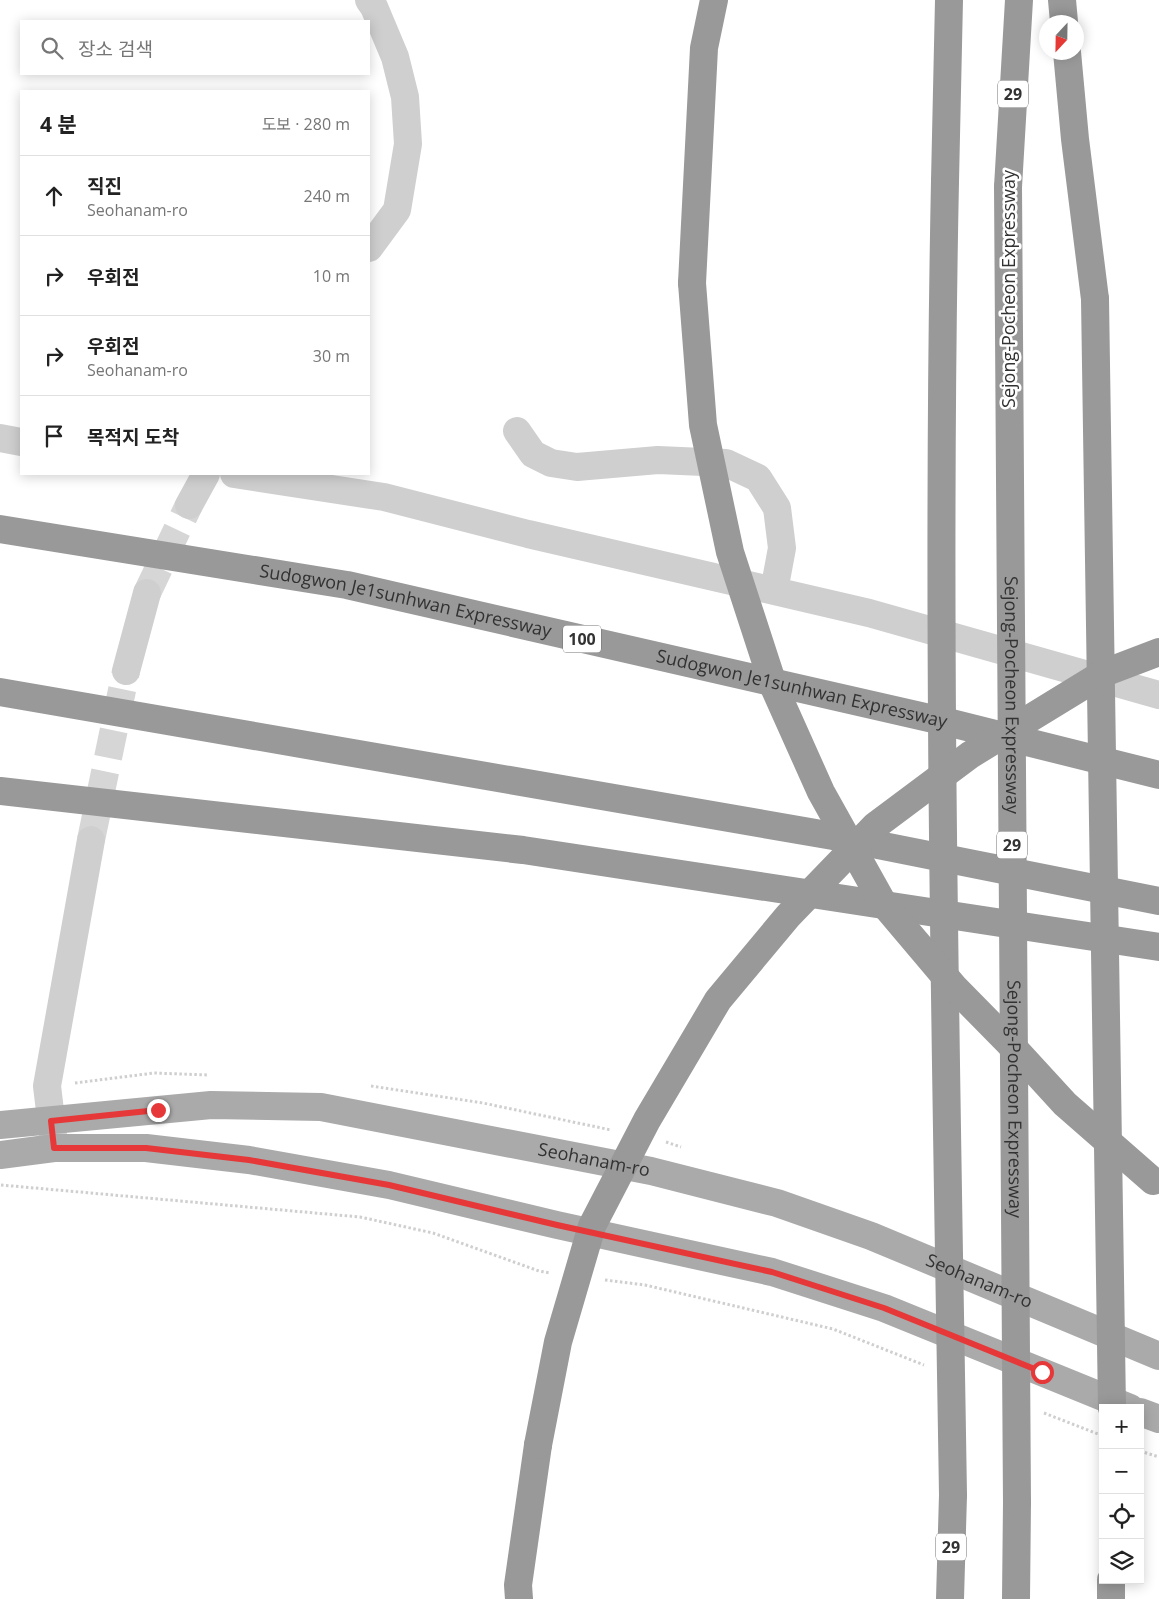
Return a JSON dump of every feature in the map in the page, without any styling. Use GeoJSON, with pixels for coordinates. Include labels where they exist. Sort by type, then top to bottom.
{"type":"FeatureCollection","features":[{"type":"Feature","properties":{"kind":"highway"},"geometry":{"type":"LineString","coordinates":[[714,0],[704,48],[692,284],[704,425],[730,552],[774,687],[821,792],[883,903],[954,987],[1065,1104],[1156,1183]]}},
{"type":"Feature","properties":{"kind":"highway","name":"29"},"geometry":{"type":"LineString","coordinates":[[949,0],[941,350],[941,658],[953,1495],[950,1599]]}},
{"type":"Feature","properties":{"kind":"highway","name":"Sejong-Pocheon Expressway"},"geometry":{"type":"LineString","coordinates":[[1016,1599],[1017,1502],[1008,187],[1018,0]]}},
{"type":"Feature","properties":{"kind":"highway"},"geometry":{"type":"LineString","coordinates":[[1062,0],[1063,15]]}},
{"type":"Feature","properties":{"kind":"highway"},"geometry":{"type":"LineString","coordinates":[[1068,60],[1075,139],[1095,299],[1112,1404]]}},
{"type":"Feature","properties":{"kind":"highway","name":"Sudogwon Je1sunhwan Expressway"},"geometry":{"type":"LineString","coordinates":[[0,529],[346,585],[951,723],[1159,775]]}},
{"type":"Feature","properties":{"kind":"highway"},"geometry":{"type":"LineString","coordinates":[[520,1599],[518,1585],[538,1445],[558,1342],[592,1226],[647,1120],[718,1000],[788,916],[875,826],[970,756],[1104,672],[1159,652]]}},
{"type":"Feature","properties":{"kind":"highway"},"geometry":{"type":"LineString","coordinates":[[0,692],[832,836],[1159,901]]}},
{"type":"Feature","properties":{"kind":"highway"},"geometry":{"type":"LineString","coordinates":[[0,791],[523,850],[1159,947]]}},
{"type":"Feature","properties":{"kind":"highway"},"geometry":{"type":"LineString","coordinates":[[1111,1584],[1111,1599]]}},
{"type":"Feature","properties":{"kind":"main road","name":"Seohanam-ro"},"geometry":{"type":"LineString","coordinates":[[0,1125],[212,1104],[321,1107],[651,1171],[777,1204],[871,1236],[1159,1356]]}},
{"type":"Feature","properties":{"kind":"main road"},"geometry":{"type":"LineString","coordinates":[[0,1155],[54,1148],[146,1148],[249,1160],[389,1185],[557,1225],[772,1272],[884,1308],[1120,1404]]}},
{"type":"Feature","properties":{"kind":"main road"},"geometry":{"type":"LineString","coordinates":[[1144,1413],[1159,1419]]}},
{"type":"Feature","properties":{"kind":"lane"},"geometry":{"type":"LineString","coordinates":[[369,0],[395,57],[405,96],[408,144],[397,210],[370,247]]}},
{"type":"Feature","properties":{"kind":"lane"},"geometry":{"type":"LineString","coordinates":[[517,431],[533,454],[551,463],[577,467],[658,460],[726,463],[758,478],[777,508],[782,548],[774,591]]}},
{"type":"Feature","properties":{"kind":"lane"},"geometry":{"type":"LineString","coordinates":[[0,438],[20,442]]}},
{"type":"Feature","properties":{"kind":"lane"},"geometry":{"type":"LineString","coordinates":[[189,505],[205,475]]}},
{"type":"Feature","properties":{"kind":"lane"},"geometry":{"type":"LineString","coordinates":[[241,475],[384,497],[528,534],[869,612],[1159,694]]}},
{"type":"Feature","properties":{"kind":"lane"},"geometry":{"type":"LineString","coordinates":[[126,671],[147,593]]}},
{"type":"Feature","properties":{"kind":"lane"},"geometry":{"type":"LineString","coordinates":[[54,1148],[47,1086],[91,840]]}},
{"type":"Feature","properties":{"kind":"path"},"geometry":{"type":"LineString","coordinates":[[1144,1452],[1159,1457]]}},
{"type":"Feature","properties":{"kind":"tunnel"},"geometry":{"type":"LineString","coordinates":[[147,593],[189,505]]}},
{"type":"Feature","properties":{"kind":"tunnel"},"geometry":{"type":"LineString","coordinates":[[91,840],[126,671]]}},
{"type":"Feature","properties":{"kind":"route"},"geometry":{"type":"LineString","coordinates":[[158,1110],[51,1121],[54,1148],[146,1148],[249,1160],[389,1185],[557,1225],[772,1272],[884,1308],[1042,1372]]}}]}
